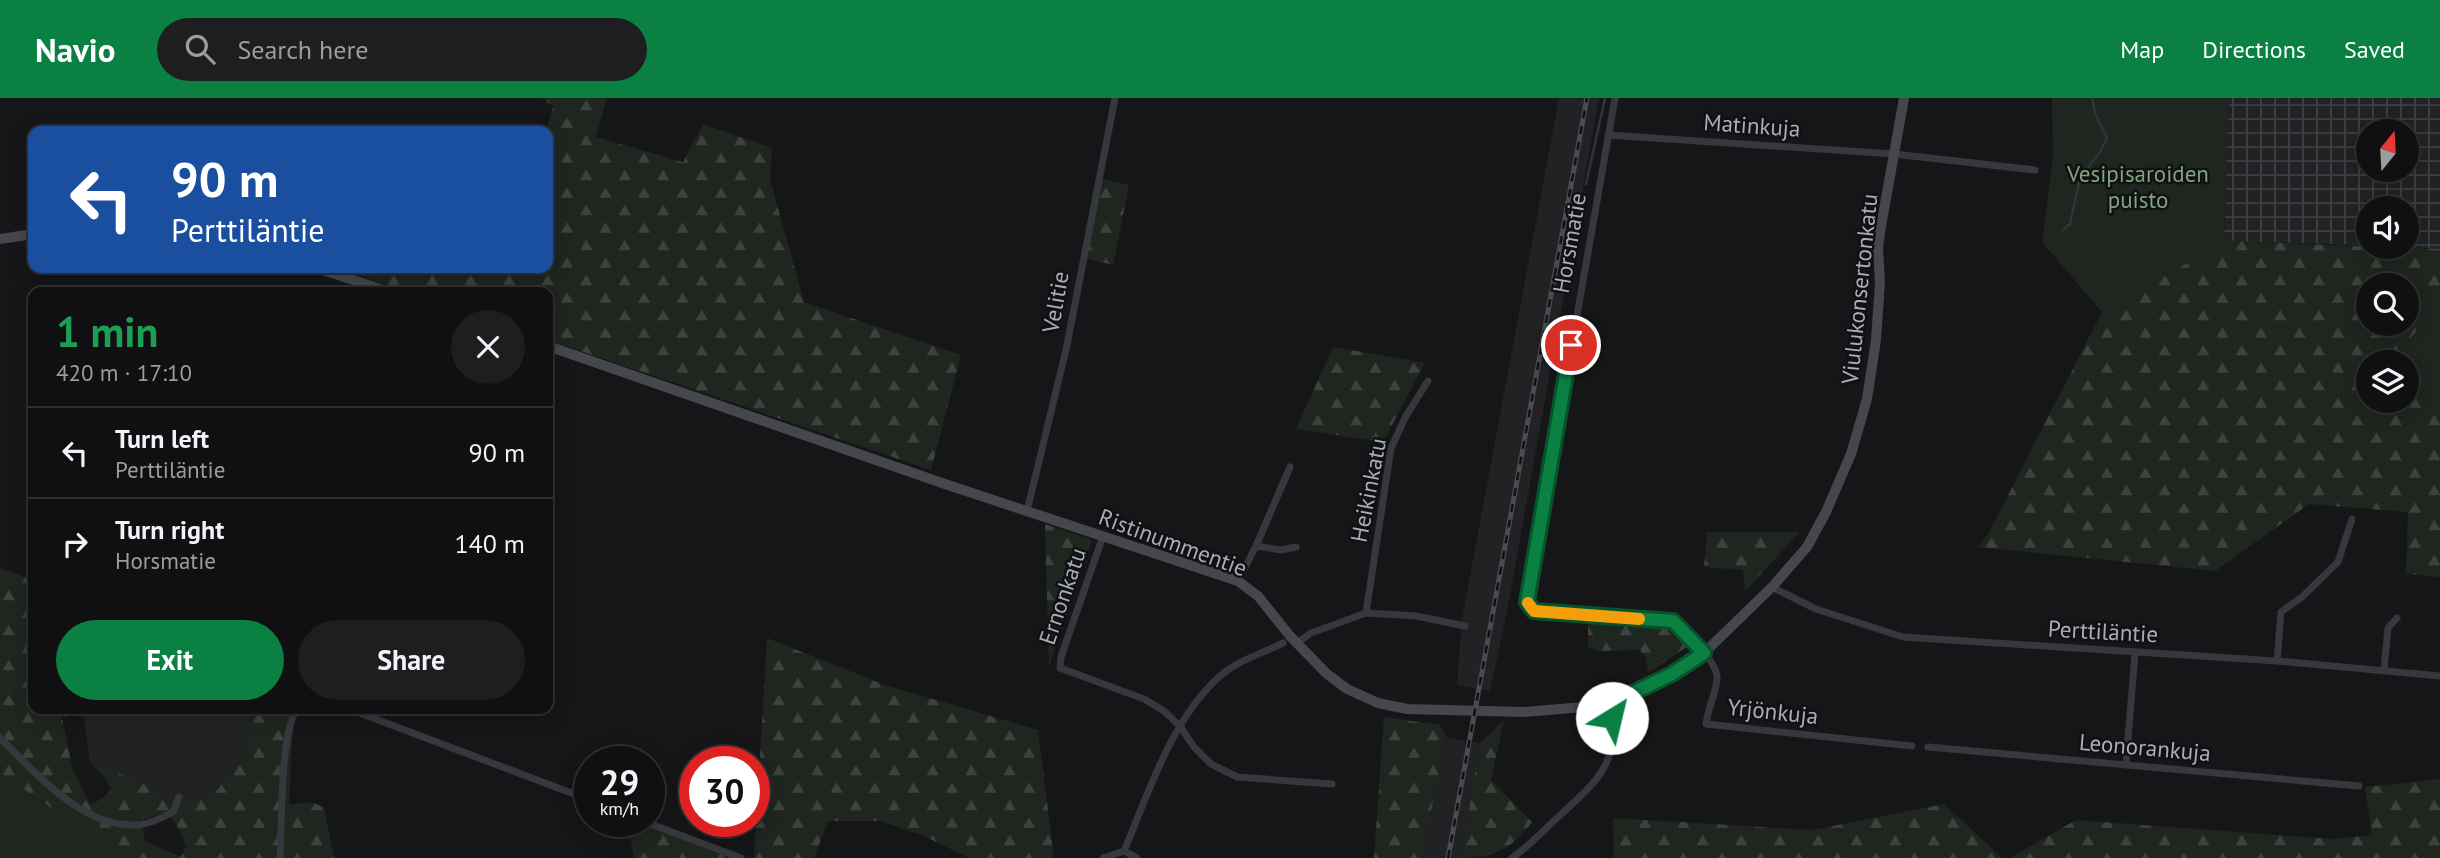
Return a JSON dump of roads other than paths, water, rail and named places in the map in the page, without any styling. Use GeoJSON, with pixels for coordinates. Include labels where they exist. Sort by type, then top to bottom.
{"type":"FeatureCollection","features":[{"type":"Feature","properties":{"kind":"street","name":"Velitie"},"geometry":{"type":"LineString","coordinates":[[1027,511],[1066,350],[1115,98]]}},
{"type":"Feature","properties":{"kind":"street","name":"Horsmatie"},"geometry":{"type":"LineString","coordinates":[[1615,98],[1527,602],[1534,611],[1673,621],[1704,653]]}},
{"type":"Feature","properties":{"kind":"street","name":"Viulukonsertonkatu"},"geometry":{"type":"LineString","coordinates":[[1772,587],[1807,547],[1826,512],[1851,454],[1867,399],[1879,306],[1880,232],[1904,98]]}},
{"type":"Feature","properties":{"kind":"street","name":"Matinkuja"},"geometry":{"type":"LineString","coordinates":[[1608,135],[1894,154],[2035,170]]}},
{"type":"Feature","properties":{"kind":"street"},"geometry":{"type":"LineString","coordinates":[[0,239],[28,235]]}},
{"type":"Feature","properties":{"kind":"street"},"geometry":{"type":"LineString","coordinates":[[332,273],[374,287]]}},
{"type":"Feature","properties":{"kind":"street","name":"Ristinummentie"},"geometry":{"type":"LineString","coordinates":[[553,348],[1027,511],[1238,580],[1258,596],[1326,673],[1347,689],[1378,703],[1407,709],[1524,712],[1608,705],[1672,674],[1704,653],[1772,587]]}},
{"type":"Feature","properties":{"kind":"street","name":"Heikinkatu"},"geometry":{"type":"LineString","coordinates":[[1366,613],[1391,448],[1406,416],[1428,381]]}},
{"type":"Feature","properties":{"kind":"street"},"geometry":{"type":"LineString","coordinates":[[1238,580],[1256,546],[1290,467]]}},
{"type":"Feature","properties":{"kind":"street"},"geometry":{"type":"LineString","coordinates":[[2277,661],[2281,612],[2302,597],[2338,562],[2352,519]]}},
{"type":"Feature","properties":{"kind":"street","name":"Ernonkatu"},"geometry":{"type":"LineString","coordinates":[[1103,536],[1061,657],[1060,668],[1144,699],[1164,711],[1180,726]]}},
{"type":"Feature","properties":{"kind":"street"},"geometry":{"type":"LineString","coordinates":[[1256,546],[1281,550],[1296,547]]}},
{"type":"Feature","properties":{"kind":"street","name":"Perttiläntie"},"geometry":{"type":"LineString","coordinates":[[1772,587],[1816,610],[1903,637],[2277,661],[2440,676]]}},
{"type":"Feature","properties":{"kind":"street"},"geometry":{"type":"LineString","coordinates":[[1297,643],[1311,633],[1366,613],[1416,616],[1465,626]]}},
{"type":"Feature","properties":{"kind":"street"},"geometry":{"type":"LineString","coordinates":[[2384,670],[2388,628],[2398,618]]}},
{"type":"Feature","properties":{"kind":"street"},"geometry":{"type":"LineString","coordinates":[[1124,851],[1180,726],[1221,675],[1283,643]]}},
{"type":"Feature","properties":{"kind":"street"},"geometry":{"type":"LineString","coordinates":[[2126,764],[2134,652]]}},
{"type":"Feature","properties":{"kind":"street","name":"Yrjönkuja"},"geometry":{"type":"LineString","coordinates":[[1704,653],[1714,666],[1717,676],[1706,723],[1912,746]]}},
{"type":"Feature","properties":{"kind":"street"},"geometry":{"type":"LineString","coordinates":[[1512,858],[1593,785],[1608,761],[1614,728],[1608,705]]}},
{"type":"Feature","properties":{"kind":"street"},"geometry":{"type":"LineString","coordinates":[[280,858],[286,748],[294,714]]}},
{"type":"Feature","properties":{"kind":"street"},"geometry":{"type":"LineString","coordinates":[[362,714],[574,794]]}},
{"type":"Feature","properties":{"kind":"street"},"geometry":{"type":"LineString","coordinates":[[1180,726],[1194,747],[1211,764],[1237,777],[1332,784]]}},
{"type":"Feature","properties":{"kind":"street"},"geometry":{"type":"LineString","coordinates":[[0,738],[74,805],[118,824],[139,825],[155,821],[173,812],[179,797]]}},
{"type":"Feature","properties":{"kind":"street","name":"Leonorankuja"},"geometry":{"type":"LineString","coordinates":[[1928,747],[2359,786]]}},
{"type":"Feature","properties":{"kind":"street"},"geometry":{"type":"LineString","coordinates":[[665,829],[741,858]]}},
{"type":"Feature","properties":{"kind":"street"},"geometry":{"type":"LineString","coordinates":[[1102,858],[1124,851],[1137,858]]}},
{"type":"Feature","properties":{"kind":"waterway"},"geometry":{"type":"LineString","coordinates":[[1586,184],[1605,98]]}},
{"type":"Feature","properties":{"kind":"waterway"},"geometry":{"type":"LineString","coordinates":[[2063,230],[2070,224],[2080,178],[2107,138],[2095,113],[2092,98]]}},
{"type":"Feature","properties":{"kind":"railway"},"geometry":{"type":"LineString","coordinates":[[1448,858],[1587,98]]}},
{"type":"Feature","properties":{"kind":"park label","name":"Vesipisaroiden puisto"},"geometry":{"type":"Point","coordinates":[2138,186]}}]}
